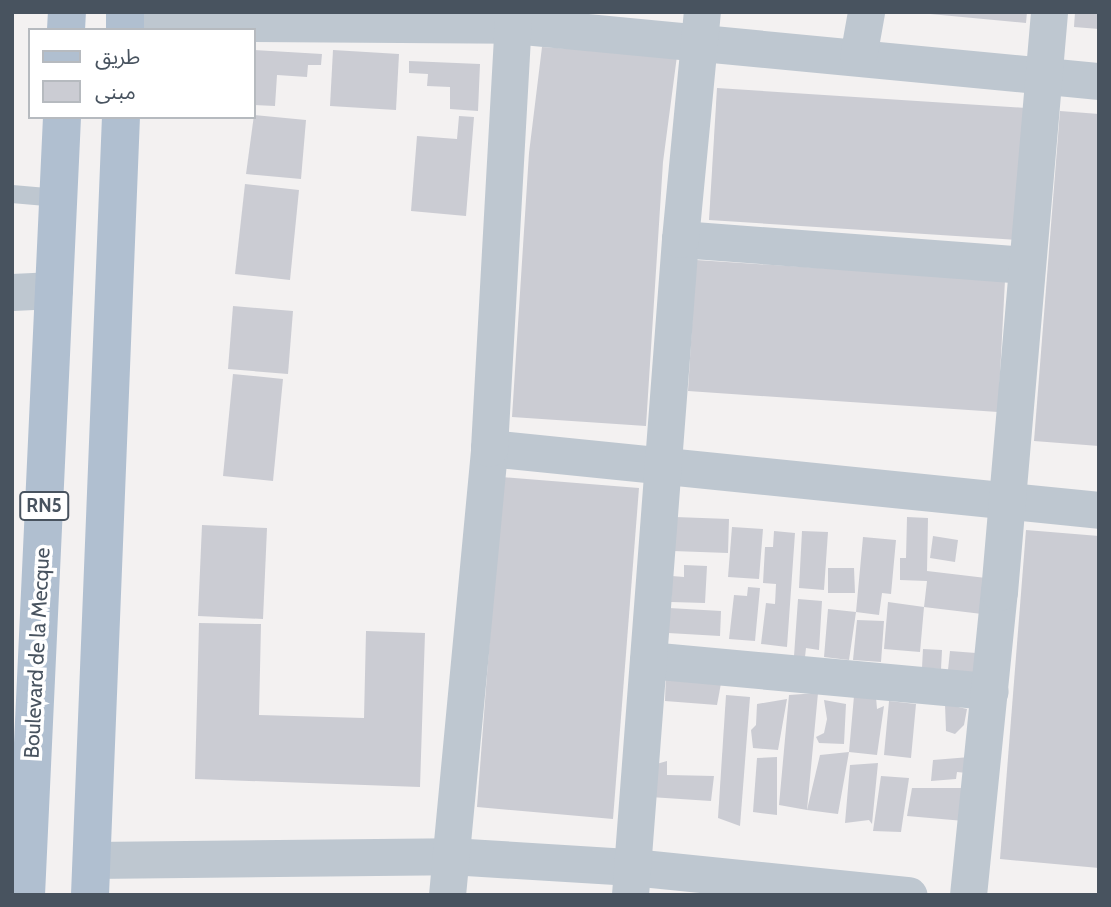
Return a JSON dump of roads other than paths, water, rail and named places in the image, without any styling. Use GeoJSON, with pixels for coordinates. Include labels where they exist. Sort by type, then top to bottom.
{"type":"FeatureCollection","features":[{"type":"Feature","properties":{"kind":"main road","name":"Boulevard de la Mecque"},"geometry":{"type":"LineString","coordinates":[[26,895],[62,119]]}},
{"type":"Feature","properties":{"kind":"main road"},"geometry":{"type":"LineString","coordinates":[[91,877],[121,119]]}},
{"type":"Feature","properties":{"kind":"street"},"geometry":{"type":"LineString","coordinates":[[858,57],[866,12]]}},
{"type":"Feature","properties":{"kind":"street"},"geometry":{"type":"LineString","coordinates":[[968,895],[990,691],[1025,265],[1046,76],[1049,12]]}},
{"type":"Feature","properties":{"kind":"street"},"geometry":{"type":"LineString","coordinates":[[125,21],[513,19],[701,28],[858,57],[1099,81]]}},
{"type":"Feature","properties":{"kind":"street"},"geometry":{"type":"LineString","coordinates":[[447,895],[489,447],[513,19]]}},
{"type":"Feature","properties":{"kind":"street"},"geometry":{"type":"LineString","coordinates":[[631,881],[680,239],[701,28]]}},
{"type":"Feature","properties":{"kind":"street"},"geometry":{"type":"LineString","coordinates":[[680,239],[1025,265]]}},
{"type":"Feature","properties":{"kind":"street"},"geometry":{"type":"LineString","coordinates":[[12,292],[54,290]]}},
{"type":"Feature","properties":{"kind":"street"},"geometry":{"type":"LineString","coordinates":[[489,447],[1099,510]]}},
{"type":"Feature","properties":{"kind":"street"},"geometry":{"type":"LineString","coordinates":[[648,660],[990,691]]}},
{"type":"Feature","properties":{"kind":"street"},"geometry":{"type":"LineString","coordinates":[[91,877],[450,856],[631,881],[909,895]]}},
{"type":"Feature","properties":{"kind":"lane"},"geometry":{"type":"LineString","coordinates":[[12,194],[58,198]]}}]}
